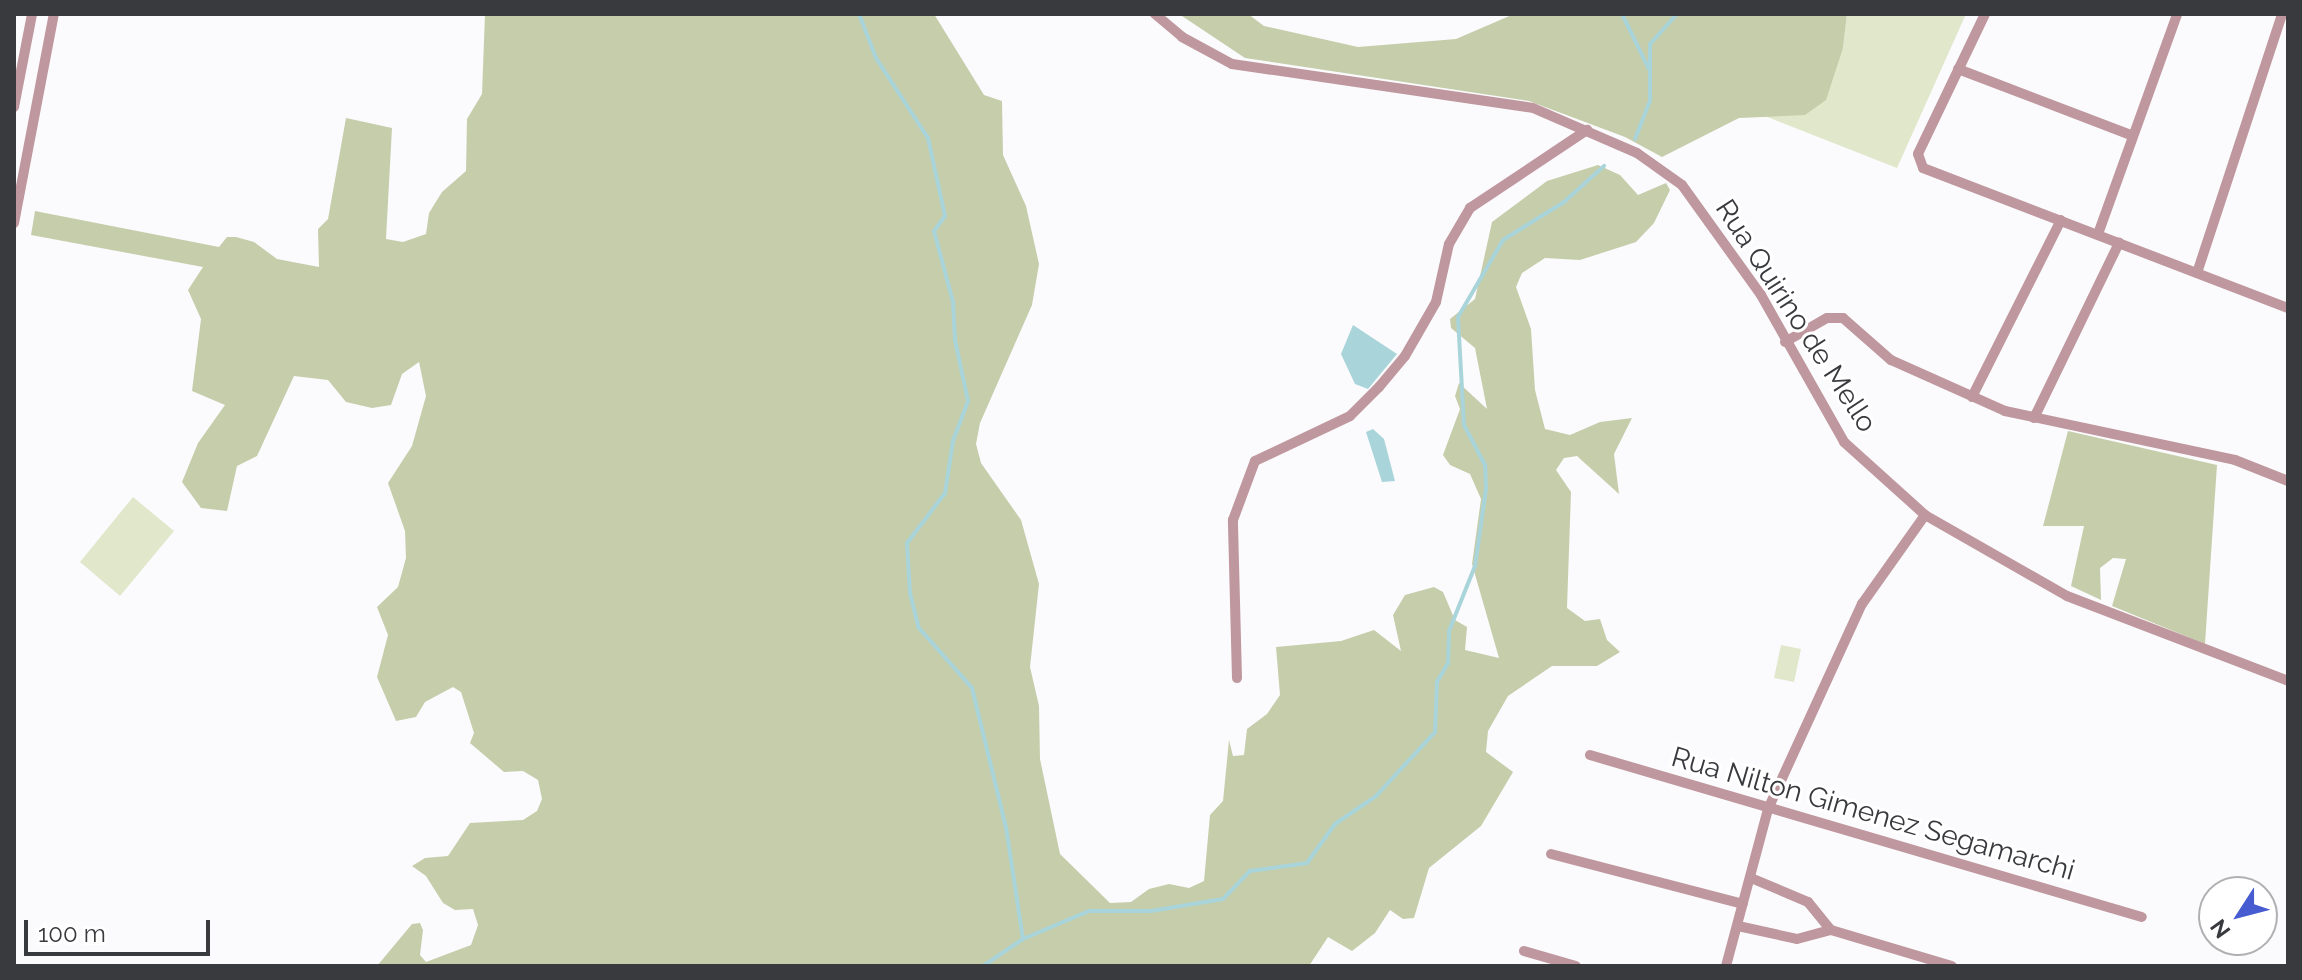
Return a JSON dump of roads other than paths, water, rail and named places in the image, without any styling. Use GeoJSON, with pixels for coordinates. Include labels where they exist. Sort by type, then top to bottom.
{"type":"FeatureCollection","features":[{"type":"Feature","properties":{"kind":"street"},"geometry":{"type":"LineString","coordinates":[[14,107],[32,14]]}},
{"type":"Feature","properties":{"kind":"street"},"geometry":{"type":"LineString","coordinates":[[14,223],[54,14]]}},
{"type":"Feature","properties":{"kind":"street","name":"Rua Quirino de Mello"},"geometry":{"type":"LineString","coordinates":[[1155,14],[1182,37],[1232,64],[1533,108],[1637,153],[1682,185],[1761,295],[1844,442],[1925,515],[2067,596],[2288,681]]}},
{"type":"Feature","properties":{"kind":"street"},"geometry":{"type":"LineString","coordinates":[[1985,14],[1918,154],[1923,168],[2288,308]]}},
{"type":"Feature","properties":{"kind":"street"},"geometry":{"type":"LineString","coordinates":[[2098,234],[2177,14]]}},
{"type":"Feature","properties":{"kind":"street"},"geometry":{"type":"LineString","coordinates":[[2197,273],[2282,14]]}},
{"type":"Feature","properties":{"kind":"street"},"geometry":{"type":"LineString","coordinates":[[1958,69],[2133,136]]}},
{"type":"Feature","properties":{"kind":"street"},"geometry":{"type":"LineString","coordinates":[[1237,678],[1233,520],[1255,461],[1350,416],[1405,356],[1436,302],[1449,244],[1470,208],[1587,130]]}},
{"type":"Feature","properties":{"kind":"street"},"geometry":{"type":"LineString","coordinates":[[1972,397],[2061,220]]}},
{"type":"Feature","properties":{"kind":"street"},"geometry":{"type":"LineString","coordinates":[[2034,418],[2119,243]]}},
{"type":"Feature","properties":{"kind":"street"},"geometry":{"type":"LineString","coordinates":[[1785,342],[1827,318],[1843,318],[1891,360],[1972,397],[2034,418],[2235,460],[2288,481]]}},
{"type":"Feature","properties":{"kind":"street"},"geometry":{"type":"LineString","coordinates":[[1726,966],[1768,809],[1862,604],[1925,515]]}},
{"type":"Feature","properties":{"kind":"street","name":"Rua Nilton Gimenez Segamarchi"},"geometry":{"type":"LineString","coordinates":[[1590,755],[2142,917]]}},
{"type":"Feature","properties":{"kind":"street"},"geometry":{"type":"LineString","coordinates":[[1551,854],[1743,904]]}},
{"type":"Feature","properties":{"kind":"street"},"geometry":{"type":"LineString","coordinates":[[1751,878],[1808,902],[1831,930]]}},
{"type":"Feature","properties":{"kind":"street"},"geometry":{"type":"LineString","coordinates":[[1738,926],[1797,939],[1831,930],[1952,966]]}},
{"type":"Feature","properties":{"kind":"street"},"geometry":{"type":"LineString","coordinates":[[1524,951],[1576,966]]}},
{"type":"Feature","properties":{"kind":"water"},"geometry":{"type":"Polygon","coordinates":[[[1353,325],[1397,354],[1368,389],[1355,384],[1341,354],[1353,325]]]}},
{"type":"Feature","properties":{"kind":"water"},"geometry":{"type":"Polygon","coordinates":[[[1373,429],[1384,439],[1395,481],[1382,482],[1366,432],[1373,429]]]}},
{"type":"Feature","properties":{"kind":"waterway"},"geometry":{"type":"LineString","coordinates":[[859,14],[876,58],[928,138],[945,216],[934,231],[953,302],[955,340],[968,401],[953,441],[945,493],[907,543],[910,593],[919,628],[972,688],[1006,827],[1023,939]]}},
{"type":"Feature","properties":{"kind":"waterway"},"geometry":{"type":"LineString","coordinates":[[1622,14],[1649,69]]}},
{"type":"Feature","properties":{"kind":"waterway"},"geometry":{"type":"LineString","coordinates":[[1635,139],[1650,101],[1650,44],[1677,14]]}},
{"type":"Feature","properties":{"kind":"waterway"},"geometry":{"type":"LineString","coordinates":[[983,966],[1023,939],[1089,911],[1151,911],[1223,899],[1250,871],[1307,863],[1335,824],[1376,796],[1435,732],[1437,682],[1448,663],[1449,631],[1475,566],[1486,489],[1485,465],[1464,425],[1458,317],[1503,240],[1564,202],[1604,166]]}}]}
